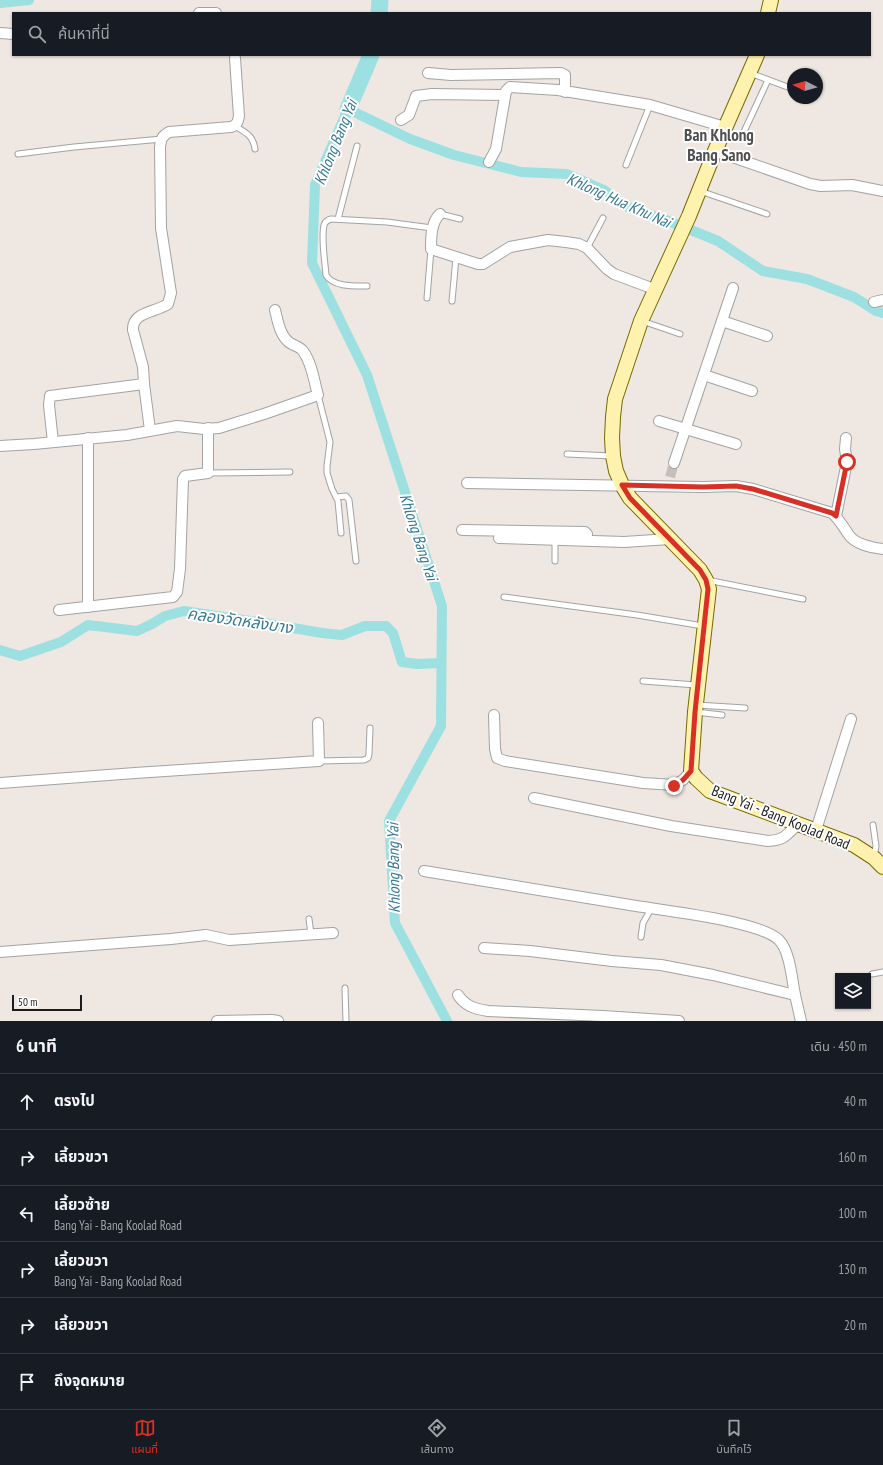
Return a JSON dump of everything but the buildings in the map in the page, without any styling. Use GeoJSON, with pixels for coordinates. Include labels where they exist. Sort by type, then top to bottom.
{"type":"FeatureCollection","features":[{"type":"Feature","properties":{"kind":"street"},"geometry":{"type":"LineString","coordinates":[[768,12],[771,0]]}},
{"type":"Feature","properties":{"kind":"street"},"geometry":{"type":"LineString","coordinates":[[0,33],[12,34]]}},
{"type":"Feature","properties":{"kind":"street"},"geometry":{"type":"LineString","coordinates":[[494,714],[494,749],[497,758],[505,761],[643,783],[674,786],[683,780],[691,771],[708,589],[706,580],[695,564],[630,498],[622,485],[616,471],[613,456],[612,438],[615,400],[641,320],[689,216],[725,127],[757,56]]}},
{"type":"Feature","properties":{"kind":"street"},"geometry":{"type":"LineString","coordinates":[[150,430],[143,367],[133,330],[133,324],[134,320],[139,316],[168,304],[171,292],[160,228],[160,154],[162,138],[169,132],[235,126],[238,122],[239,116],[236,58]]}},
{"type":"Feature","properties":{"kind":"street"},"geometry":{"type":"LineString","coordinates":[[428,73],[451,75],[561,73],[565,75],[565,92]]}},
{"type":"Feature","properties":{"kind":"street"},"geometry":{"type":"LineString","coordinates":[[489,162],[496,149],[505,95],[507,89],[510,87],[565,92],[650,106],[725,127]]}},
{"type":"Feature","properties":{"kind":"street"},"geometry":{"type":"LineString","coordinates":[[401,120],[409,115],[414,99],[418,95],[505,95]]}},
{"type":"Feature","properties":{"kind":"street"},"geometry":{"type":"LineString","coordinates":[[715,151],[810,184],[821,186],[852,185],[883,191]]}},
{"type":"Feature","properties":{"kind":"street"},"geometry":{"type":"LineString","coordinates":[[440,214],[432,228],[431,249],[456,258],[483,264],[510,247],[548,240],[579,244],[587,248],[607,269],[614,274],[654,290]]}},
{"type":"Feature","properties":{"kind":"street"},"geometry":{"type":"LineString","coordinates":[[674,463],[733,288]]}},
{"type":"Feature","properties":{"kind":"street"},"geometry":{"type":"LineString","coordinates":[[0,446],[127,434],[177,426],[219,428],[318,395],[306,356],[302,349],[285,338],[278,324],[275,310]]}},
{"type":"Feature","properties":{"kind":"street"},"geometry":{"type":"LineString","coordinates":[[722,321],[767,336]]}},
{"type":"Feature","properties":{"kind":"street"},"geometry":{"type":"LineString","coordinates":[[704,375],[752,391]]}},
{"type":"Feature","properties":{"kind":"street"},"geometry":{"type":"LineString","coordinates":[[53,442],[49,405],[50,396],[144,384]]}},
{"type":"Feature","properties":{"kind":"street"},"geometry":{"type":"LineString","coordinates":[[658,421],[736,444]]}},
{"type":"Feature","properties":{"kind":"street"},"geometry":{"type":"LineString","coordinates":[[58,610],[173,597],[177,592],[180,569],[183,479],[185,476],[208,473],[208,428]]}},
{"type":"Feature","properties":{"kind":"street"},"geometry":{"type":"LineString","coordinates":[[88,438],[88,607]]}},
{"type":"Feature","properties":{"kind":"street"},"geometry":{"type":"LineString","coordinates":[[836,516],[847,462],[845,449],[846,438]]}},
{"type":"Feature","properties":{"kind":"street"},"geometry":{"type":"LineString","coordinates":[[467,483],[622,485],[669,481],[703,487],[736,486],[753,489],[832,513],[836,516],[849,536],[856,542],[882,546]]}},
{"type":"Feature","properties":{"kind":"street"},"geometry":{"type":"LineString","coordinates":[[462,530],[585,532],[587,534],[587,540]]}},
{"type":"Feature","properties":{"kind":"street"},"geometry":{"type":"LineString","coordinates":[[499,538],[624,542],[670,539]]}},
{"type":"Feature","properties":{"kind":"street"},"geometry":{"type":"LineString","coordinates":[[816,830],[851,719]]}},
{"type":"Feature","properties":{"kind":"street"},"geometry":{"type":"LineString","coordinates":[[0,783],[135,772],[319,761],[318,723]]}},
{"type":"Feature","properties":{"kind":"street","name":"Bang Yai - Bang Koolad Road"},"geometry":{"type":"LineString","coordinates":[[691,771],[710,791],[854,845],[878,863]]}},
{"type":"Feature","properties":{"kind":"street"},"geometry":{"type":"LineString","coordinates":[[534,798],[671,826],[768,841],[778,840],[788,835],[798,824]]}},
{"type":"Feature","properties":{"kind":"street"},"geometry":{"type":"LineString","coordinates":[[424,871],[651,909],[705,916],[752,927],[770,934],[779,941],[786,954],[801,1021]]}},
{"type":"Feature","properties":{"kind":"street"},"geometry":{"type":"LineString","coordinates":[[0,952],[165,940],[206,934],[229,940],[333,933]]}},
{"type":"Feature","properties":{"kind":"street"},"geometry":{"type":"LineString","coordinates":[[484,948],[530,951],[612,961],[661,964],[795,995]]}},
{"type":"Feature","properties":{"kind":"street"},"geometry":{"type":"LineString","coordinates":[[458,995],[462,1001],[473,1008],[488,1011],[679,1021]]}},
{"type":"Feature","properties":{"kind":"street"},"geometry":{"type":"LineString","coordinates":[[217,1021],[278,1021]]}},
{"type":"Feature","properties":{"kind":"lane"},"geometry":{"type":"LineString","coordinates":[[750,73],[787,87]]}},
{"type":"Feature","properties":{"kind":"lane"},"geometry":{"type":"LineString","coordinates":[[742,136],[768,80]]}},
{"type":"Feature","properties":{"kind":"lane"},"geometry":{"type":"LineString","coordinates":[[626,165],[650,106]]}},
{"type":"Feature","properties":{"kind":"lane"},"geometry":{"type":"LineString","coordinates":[[235,126],[251,136],[255,148]]}},
{"type":"Feature","properties":{"kind":"lane"},"geometry":{"type":"LineString","coordinates":[[18,154],[162,138]]}},
{"type":"Feature","properties":{"kind":"lane"},"geometry":{"type":"LineString","coordinates":[[338,220],[357,146]]}},
{"type":"Feature","properties":{"kind":"lane"},"geometry":{"type":"LineString","coordinates":[[699,191],[767,214]]}},
{"type":"Feature","properties":{"kind":"lane"},"geometry":{"type":"LineString","coordinates":[[440,214],[460,219]]}},
{"type":"Feature","properties":{"kind":"lane"},"geometry":{"type":"LineString","coordinates":[[587,248],[603,218]]}},
{"type":"Feature","properties":{"kind":"lane"},"geometry":{"type":"LineString","coordinates":[[367,286],[350,285],[328,280],[326,275],[324,224],[327,220],[387,222],[432,228]]}},
{"type":"Feature","properties":{"kind":"lane"},"geometry":{"type":"LineString","coordinates":[[427,298],[431,249]]}},
{"type":"Feature","properties":{"kind":"lane"},"geometry":{"type":"LineString","coordinates":[[452,300],[456,258]]}},
{"type":"Feature","properties":{"kind":"lane"},"geometry":{"type":"LineString","coordinates":[[641,320],[680,334]]}},
{"type":"Feature","properties":{"kind":"lane"},"geometry":{"type":"LineString","coordinates":[[318,395],[330,442],[327,473],[339,507],[341,533]]}},
{"type":"Feature","properties":{"kind":"lane"},"geometry":{"type":"LineString","coordinates":[[567,454],[613,456]]}},
{"type":"Feature","properties":{"kind":"lane"},"geometry":{"type":"LineString","coordinates":[[208,473],[290,472]]}},
{"type":"Feature","properties":{"kind":"lane"},"geometry":{"type":"LineString","coordinates":[[336,497],[346,496],[349,500],[356,561]]}},
{"type":"Feature","properties":{"kind":"lane"},"geometry":{"type":"LineString","coordinates":[[555,539],[555,561]]}},
{"type":"Feature","properties":{"kind":"lane"},"geometry":{"type":"LineString","coordinates":[[706,580],[803,599]]}},
{"type":"Feature","properties":{"kind":"lane"},"geometry":{"type":"LineString","coordinates":[[504,596],[637,615],[704,627]]}},
{"type":"Feature","properties":{"kind":"lane"},"geometry":{"type":"LineString","coordinates":[[644,681],[698,685]]}},
{"type":"Feature","properties":{"kind":"lane"},"geometry":{"type":"LineString","coordinates":[[696,708],[745,708]]}},
{"type":"Feature","properties":{"kind":"lane"},"geometry":{"type":"LineString","coordinates":[[696,708],[722,715]]}},
{"type":"Feature","properties":{"kind":"lane"},"geometry":{"type":"LineString","coordinates":[[319,761],[364,760],[368,758],[370,728]]}},
{"type":"Feature","properties":{"kind":"lane"},"geometry":{"type":"LineString","coordinates":[[873,825],[878,863]]}},
{"type":"Feature","properties":{"kind":"lane"},"geometry":{"type":"LineString","coordinates":[[641,938],[644,923],[651,909]]}},
{"type":"Feature","properties":{"kind":"lane"},"geometry":{"type":"LineString","coordinates":[[309,919],[311,934]]}},
{"type":"Feature","properties":{"kind":"lane"},"geometry":{"type":"LineString","coordinates":[[872,974],[883,972]]}},
{"type":"Feature","properties":{"kind":"lane"},"geometry":{"type":"LineString","coordinates":[[345,988],[346,1021]]}},
{"type":"Feature","properties":{"kind":"waterway"},"geometry":{"type":"LineString","coordinates":[[0,3],[29,0]]}},
{"type":"Feature","properties":{"kind":"waterway","name":"Khlong Bang Yai"},"geometry":{"type":"LineString","coordinates":[[379,12],[380,0]]}},
{"type":"Feature","properties":{"kind":"waterway","name":"Khlong Bang Yai"},"geometry":{"type":"LineString","coordinates":[[348,109],[371,56]]}},
{"type":"Feature","properties":{"kind":"waterway","name":"Khlong Bang Yai"},"geometry":{"type":"LineString","coordinates":[[447,1021],[395,923],[389,821],[441,726],[442,606],[367,375],[312,263],[315,185],[348,109],[410,139],[454,155],[521,172],[567,174],[604,190],[625,206],[666,220],[718,241],[763,271],[807,279],[854,297],[876,311],[883,313]]}},
{"type":"Feature","properties":{"kind":"waterway","name":"คลองวัดหลังบาง"},"geometry":{"type":"LineString","coordinates":[[0,650],[20,656],[61,642],[88,625],[137,631],[165,616],[184,611],[342,635],[365,626],[386,626],[393,633],[402,662],[417,664],[441,663]]}},
{"type":"Feature","properties":{"kind":"tunnel"},"geometry":{"type":"LineString","coordinates":[[670,477],[674,463]]}},
{"type":"Feature","properties":{"kind":"district","name":"Ban Khlong Bang Sano"},"geometry":{"type":"Point","coordinates":[719,145]}},
{"type":"Feature","properties":{"kind":"route"},"geometry":{"type":"LineString","coordinates":[[674,786],[683,780],[691,771],[695,712],[708,589],[706,580],[700,570],[630,498],[622,485],[703,487],[736,486],[753,489],[832,513],[836,516],[847,462]]}},
{"type":"Feature","properties":{"kind":"water label","name":"Khlong Hua Khu Nai"},"geometry":{"type":"Point","coordinates":[619,200]}}]}
